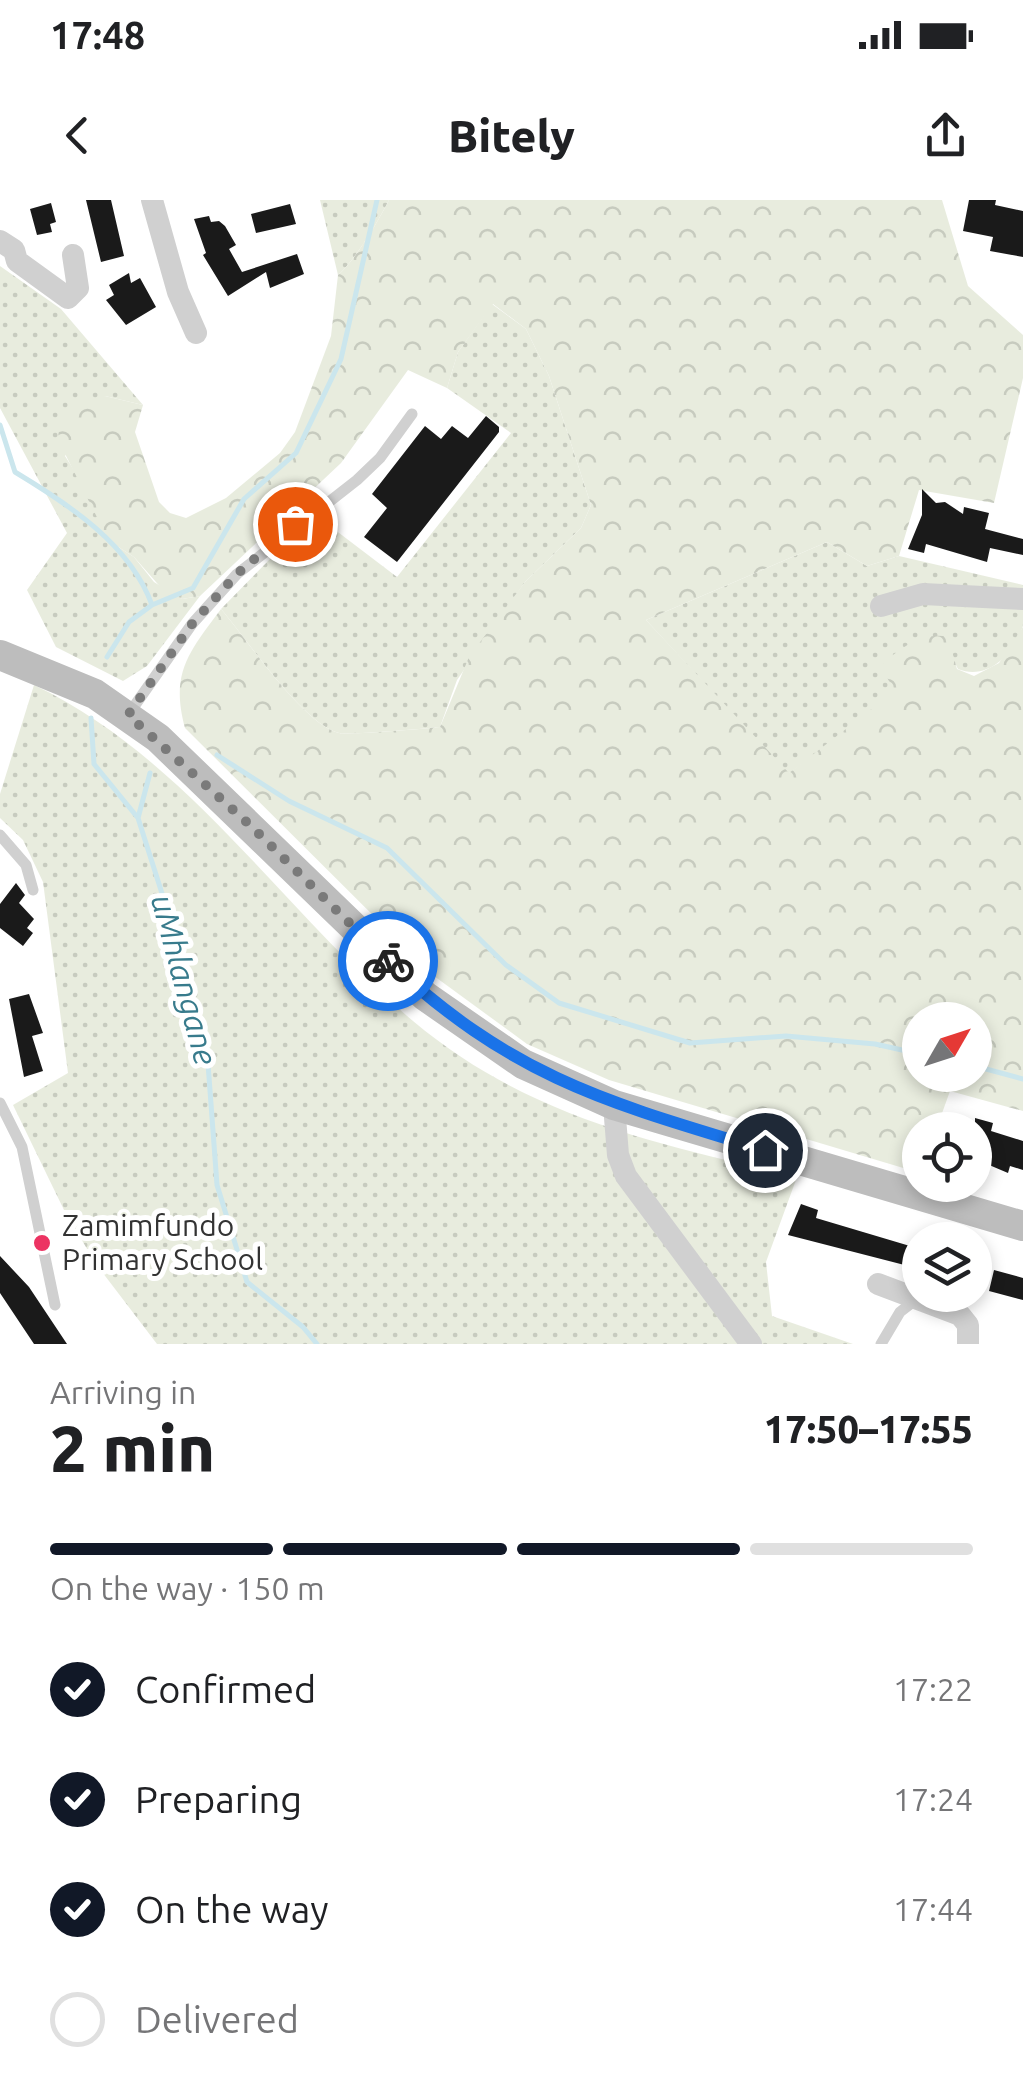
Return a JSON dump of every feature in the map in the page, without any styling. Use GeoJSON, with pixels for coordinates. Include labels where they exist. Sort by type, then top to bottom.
{"type":"FeatureCollection","features":[{"type":"Feature","properties":{"kind":"street"},"geometry":{"type":"LineString","coordinates":[[152,200],[178,292],[196,333]]}},
{"type":"Feature","properties":{"kind":"street"},"geometry":{"type":"LineString","coordinates":[[0,241],[14,250],[17,260],[68,298],[78,288],[73,254]]}},
{"type":"Feature","properties":{"kind":"street"},"geometry":{"type":"LineString","coordinates":[[881,606],[936,594],[1023,599]]}},
{"type":"Feature","properties":{"kind":"street"},"geometry":{"type":"LineString","coordinates":[[0,655],[95,694],[128,715],[168,748],[426,996],[498,1050],[562,1085],[614,1106],[1023,1226]]}},
{"type":"Feature","properties":{"kind":"street"},"geometry":{"type":"LineString","coordinates":[[614,1106],[618,1155],[626,1176],[752,1344]]}},
{"type":"Feature","properties":{"kind":"street"},"geometry":{"type":"LineString","coordinates":[[878,1284],[902,1292]]}},
{"type":"Feature","properties":{"kind":"street"},"geometry":{"type":"LineString","coordinates":[[953,1312],[968,1326],[968,1344]]}},
{"type":"Feature","properties":{"kind":"lane"},"geometry":{"type":"LineString","coordinates":[[128,715],[192,624],[237,574],[380,458],[412,414]]}},
{"type":"Feature","properties":{"kind":"lane"},"geometry":{"type":"LineString","coordinates":[[0,835],[26,865],[33,890]]}},
{"type":"Feature","properties":{"kind":"lane"},"geometry":{"type":"LineString","coordinates":[[0,1103],[22,1147],[56,1305]]}},
{"type":"Feature","properties":{"kind":"lane"},"geometry":{"type":"LineString","coordinates":[[881,1344],[902,1310]]}},
{"type":"Feature","properties":{"kind":"green space"},"geometry":{"type":"Polygon","coordinates":[[[320,200],[389,200],[359,251],[338,275],[320,200]]]}},
{"type":"Feature","properties":{"kind":"green space"},"geometry":{"type":"Polygon","coordinates":[[[389,200],[942,200],[968,286],[1023,335],[1023,378],[994,503],[919,490],[899,556],[867,566],[827,542],[646,620],[789,773],[895,691],[880,666],[903,648],[929,637],[948,637],[957,669],[974,676],[999,663],[1023,627],[1023,1111],[954,1092],[992,1092],[992,1002],[902,1002],[902,1092],[950,1092],[942,1112],[902,1112],[902,1168],[609,1080],[527,1044],[434,976],[185,728],[180,692],[185,664],[221,609],[292,697],[325,726],[339,733],[440,727],[469,657],[525,582],[581,528],[591,505],[549,376],[526,329],[493,304],[458,352],[447,388],[408,370],[341,463],[200,596],[182,599],[163,590],[134,557],[109,541],[58,440],[59,428],[76,402],[105,396],[143,405],[135,432],[159,502],[170,513],[186,518],[226,498],[280,453],[295,432],[331,336],[338,275],[359,251],[389,200]]]}},
{"type":"Feature","properties":{"kind":"green space"},"geometry":{"type":"Polygon","coordinates":[[[0,266],[61,309],[143,405],[105,396],[65,456],[86,489],[109,541],[134,557],[154,582],[182,599],[200,596],[147,666],[123,681],[56,647],[27,590],[67,533],[0,408],[0,266]]]}},
{"type":"Feature","properties":{"kind":"green space"},"geometry":{"type":"Polygon","coordinates":[[[492,304],[526,329],[549,376],[591,505],[581,528],[525,582],[457,680],[440,727],[339,733],[309,714],[292,697],[221,609],[272,557],[326,523],[397,577],[511,433],[447,388],[458,352],[492,304]]]}},
{"type":"Feature","properties":{"kind":"green space"},"geometry":{"type":"Polygon","coordinates":[[[827,542],[867,566],[899,556],[1023,585],[1023,626],[1013,647],[998,663],[969,672],[958,669],[951,655],[788,774],[646,620],[827,542]]]}},
{"type":"Feature","properties":{"kind":"green space"},"geometry":{"type":"Polygon","coordinates":[[[34,685],[89,716],[140,753],[233,840],[366,979],[457,1054],[502,1082],[595,1123],[797,1177],[766,1262],[772,1316],[853,1344],[157,1344],[96,1264],[64,1210],[13,1105],[68,1073],[43,882],[23,840],[0,818],[0,794],[34,685]]]}},
{"type":"Feature","properties":{"kind":"building"},"geometry":{"type":"Polygon","coordinates":[[[86,200],[111,200],[124,256],[101,262],[86,200]]]}},
{"type":"Feature","properties":{"kind":"building"},"geometry":{"type":"Polygon","coordinates":[[[969,200],[996,200],[995,205],[1023,211],[1023,257],[990,251],[993,237],[963,231],[969,200]]]}},
{"type":"Feature","properties":{"kind":"building"},"geometry":{"type":"Polygon","coordinates":[[[51,203],[56,222],[50,224],[52,232],[37,235],[30,209],[51,203]]]}},
{"type":"Feature","properties":{"kind":"building"},"geometry":{"type":"Polygon","coordinates":[[[290,204],[296,224],[256,233],[251,214],[290,204]]]}},
{"type":"Feature","properties":{"kind":"building"},"geometry":{"type":"Polygon","coordinates":[[[209,216],[211,222],[219,221],[225,226],[236,245],[229,249],[242,272],[297,254],[304,274],[270,288],[266,272],[228,296],[203,255],[206,253],[194,219],[209,216]]]}},
{"type":"Feature","properties":{"kind":"building"},"geometry":{"type":"Polygon","coordinates":[[[129,273],[131,283],[140,278],[156,307],[126,325],[106,300],[114,295],[109,285],[129,273]]]}},
{"type":"Feature","properties":{"kind":"building"},"geometry":{"type":"Polygon","coordinates":[[[486,416],[499,427],[499,432],[397,562],[364,537],[387,508],[372,494],[425,426],[441,439],[452,426],[468,438],[486,416]]]}},
{"type":"Feature","properties":{"kind":"building"},"geometry":{"type":"Polygon","coordinates":[[[922,489],[936,503],[945,502],[963,514],[964,507],[989,513],[985,529],[1023,539],[1023,555],[990,548],[987,562],[926,544],[924,553],[908,549],[922,515],[922,489]]]}},
{"type":"Feature","properties":{"kind":"building"},"geometry":{"type":"Polygon","coordinates":[[[16,883],[25,895],[19,903],[34,919],[27,928],[33,933],[23,946],[0,928],[0,904],[16,883]]]}},
{"type":"Feature","properties":{"kind":"building"},"geometry":{"type":"Polygon","coordinates":[[[29,994],[43,1033],[32,1036],[43,1071],[24,1077],[9,999],[29,994]]]}},
{"type":"Feature","properties":{"kind":"building"},"geometry":{"type":"Polygon","coordinates":[[[992,1131],[1023,1141],[1023,1170],[1010,1166],[1008,1173],[992,1166],[992,1131]]]}},
{"type":"Feature","properties":{"kind":"building"},"geometry":{"type":"Polygon","coordinates":[[[801,1204],[818,1210],[816,1218],[902,1244],[902,1264],[788,1235],[801,1204]]]}},
{"type":"Feature","properties":{"kind":"building"},"geometry":{"type":"Polygon","coordinates":[[[0,1256],[29,1287],[67,1344],[34,1344],[0,1293],[0,1256]]]}},
{"type":"Feature","properties":{"kind":"building"},"geometry":{"type":"Polygon","coordinates":[[[994,1270],[1023,1278],[1023,1300],[992,1292],[994,1270]]]}},
{"type":"Feature","properties":{"kind":"waterway","name":"uMhlangane"},"geometry":{"type":"LineString","coordinates":[[107,657],[129,622],[152,605],[193,588],[244,499],[296,453],[341,359],[377,200]]}},
{"type":"Feature","properties":{"kind":"waterway"},"geometry":{"type":"LineString","coordinates":[[0,425],[15,472],[76,512],[113,545],[129,563],[152,605]]}},
{"type":"Feature","properties":{"kind":"waterway","name":"uMhlangane"},"geometry":{"type":"LineString","coordinates":[[91,718],[94,764],[138,818],[180,950],[207,1050],[217,1185],[247,1282],[303,1327],[317,1344]]}},
{"type":"Feature","properties":{"kind":"waterway"},"geometry":{"type":"LineString","coordinates":[[217,755],[289,801],[387,848],[506,965],[559,1003],[690,1043],[786,1036],[902,1050]]}},
{"type":"Feature","properties":{"kind":"waterway"},"geometry":{"type":"LineString","coordinates":[[138,818],[150,773]]}},
{"type":"Feature","properties":{"kind":"waterway"},"geometry":{"type":"LineString","coordinates":[[992,1071],[1023,1079]]}},
{"type":"Feature","properties":{"kind":"way so far"},"geometry":{"type":"LineString","coordinates":[[295,524],[237,574],[192,624],[128,715],[158,738],[388,961]]}},
{"type":"Feature","properties":{"kind":"place","name":"Zamimfundo Primary School"},"geometry":{"type":"Point","coordinates":[42,1243]}},
{"type":"Feature","properties":{"kind":"route"},"geometry":{"type":"LineString","coordinates":[[388,961],[468,1030],[562,1085],[614,1106],[765,1150]]}}]}
